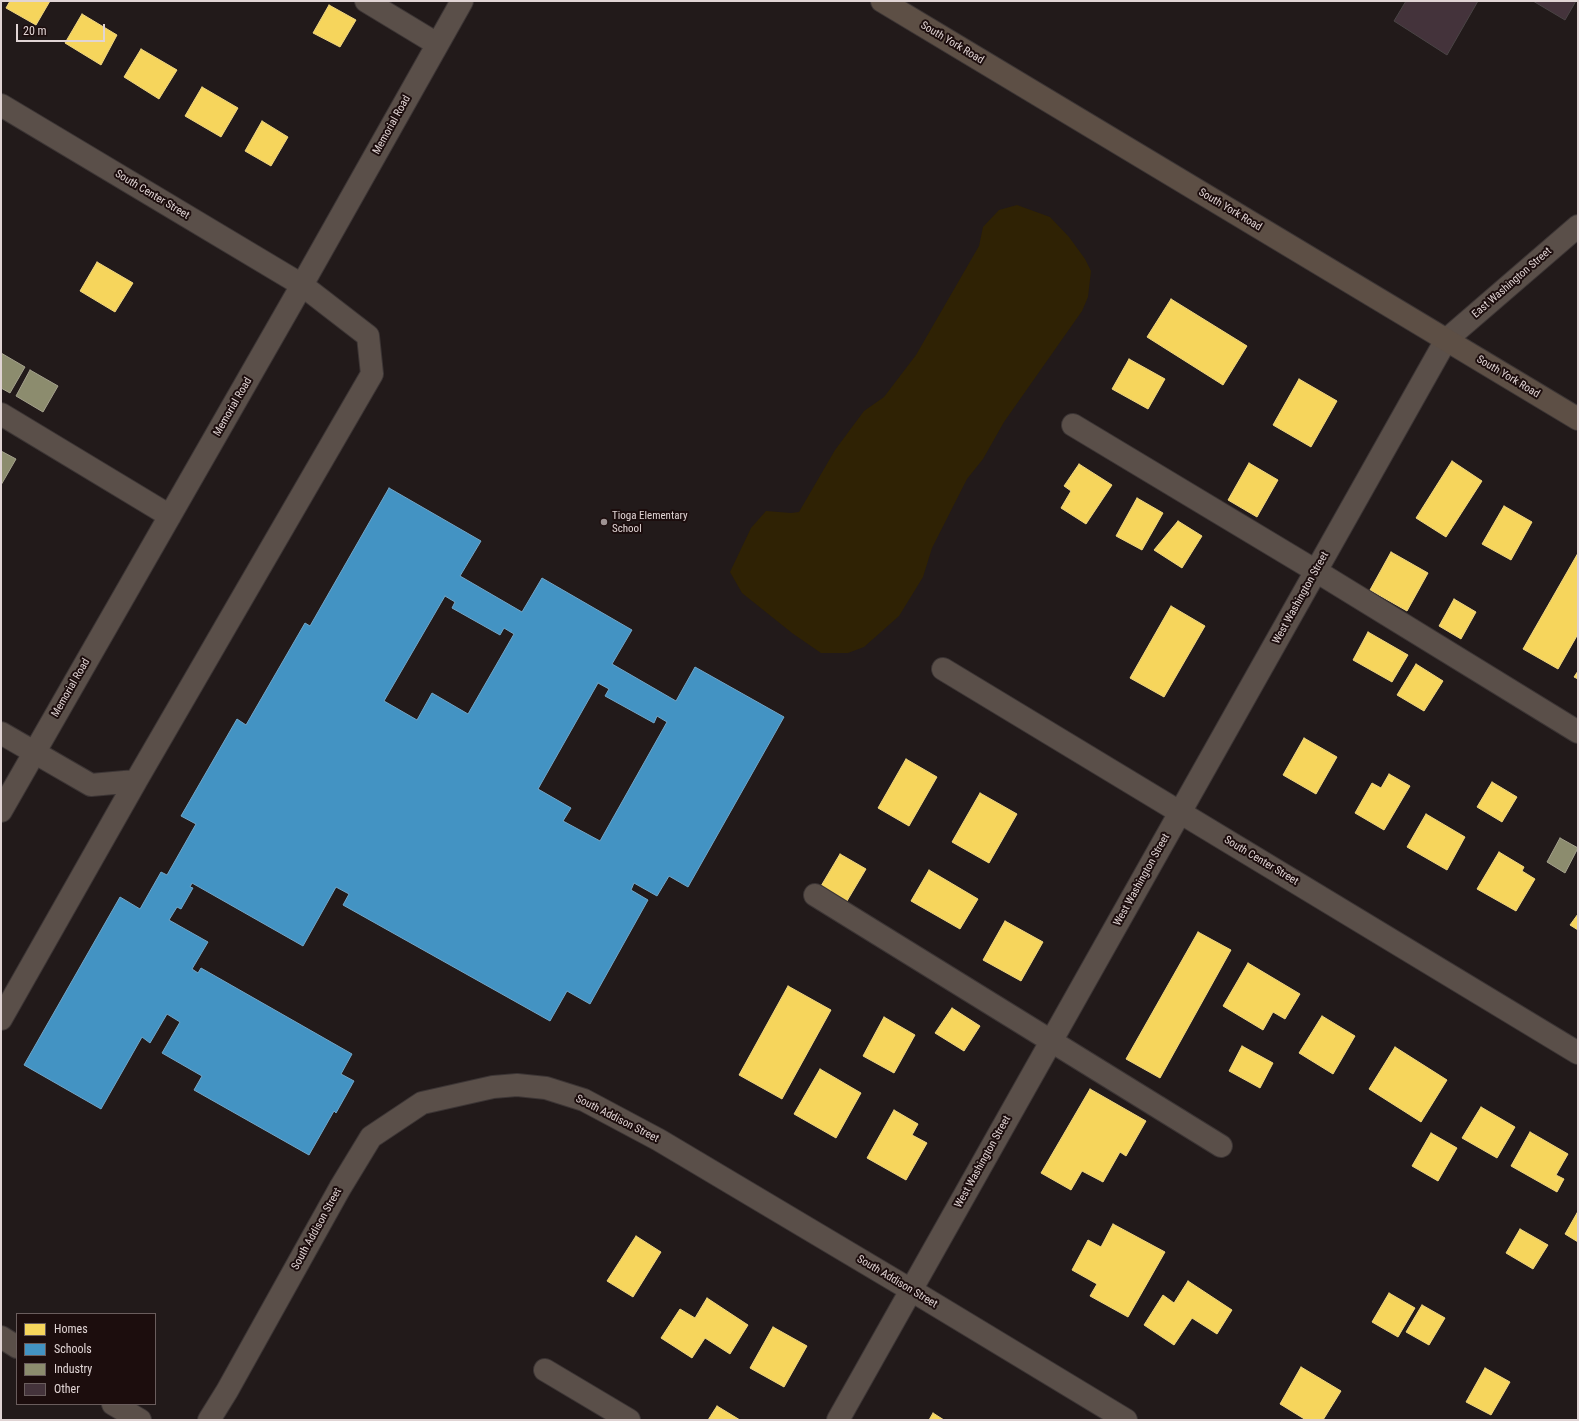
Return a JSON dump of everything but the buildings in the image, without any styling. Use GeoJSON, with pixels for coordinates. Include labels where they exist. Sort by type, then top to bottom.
{"type":"FeatureCollection","features":[{"type":"Feature","properties":{"kind":"main road","name":"South York Road"},"geometry":{"type":"LineString","coordinates":[[882,1],[1578,419]]}},
{"type":"Feature","properties":{"kind":"street"},"geometry":{"type":"LineString","coordinates":[[366,1],[437,44]]}},
{"type":"Feature","properties":{"kind":"street","name":"Memorial Road"},"geometry":{"type":"LineString","coordinates":[[1,811],[302,285],[462,1]]}},
{"type":"Feature","properties":{"kind":"street","name":"South Center Street"},"geometry":{"type":"LineString","coordinates":[[1,105],[302,285],[368,336],[372,374],[136,781],[1,1019]]}},
{"type":"Feature","properties":{"kind":"street","name":"East Washington Street"},"geometry":{"type":"LineString","coordinates":[[1446,340],[1578,226]]}},
{"type":"Feature","properties":{"kind":"street","name":"West Washington Street"},"geometry":{"type":"LineString","coordinates":[[838,1420],[1446,340]]}},
{"type":"Feature","properties":{"kind":"street"},"geometry":{"type":"LineString","coordinates":[[1,414],[170,516]]}},
{"type":"Feature","properties":{"kind":"street"},"geometry":{"type":"LineString","coordinates":[[1073,425],[1316,571],[1578,732]]}},
{"type":"Feature","properties":{"kind":"street","name":"South Center Street"},"geometry":{"type":"LineString","coordinates":[[943,669],[1578,1053]]}},
{"type":"Feature","properties":{"kind":"street"},"geometry":{"type":"LineString","coordinates":[[1,734],[91,785],[136,781]]}},
{"type":"Feature","properties":{"kind":"street"},"geometry":{"type":"LineString","coordinates":[[815,896],[1221,1146]]}},
{"type":"Feature","properties":{"kind":"street","name":"South Addison Street"},"geometry":{"type":"LineString","coordinates":[[208,1420],[227,1391],[340,1188],[371,1137],[422,1103],[493,1087],[517,1085],[546,1088],[584,1100],[659,1140],[1126,1420]]}},
{"type":"Feature","properties":{"kind":"street"},"geometry":{"type":"LineString","coordinates":[[1,1337],[16,1346]]}},
{"type":"Feature","properties":{"kind":"street"},"geometry":{"type":"LineString","coordinates":[[545,1370],[629,1420]]}},
{"type":"Feature","properties":{"kind":"street"},"geometry":{"type":"LineString","coordinates":[[115,1405],[140,1420]]}},
{"type":"Feature","properties":{"kind":"shaded area"},"geometry":{"type":"Polygon","coordinates":[[[1017,205],[1050,217],[1069,237],[1085,259],[1091,271],[1088,297],[1082,311],[1004,422],[983,459],[967,479],[932,548],[923,577],[899,616],[864,647],[848,653],[821,653],[792,633],[742,593],[730,572],[751,528],[766,511],[791,513],[799,512],[835,450],[864,411],[884,397],[916,355],[979,246],[983,227],[999,210],[1017,205]]]}},
{"type":"Feature","properties":{"kind":"place","name":"Tioga Elementary School"},"geometry":{"type":"Point","coordinates":[604,522]}}]}
